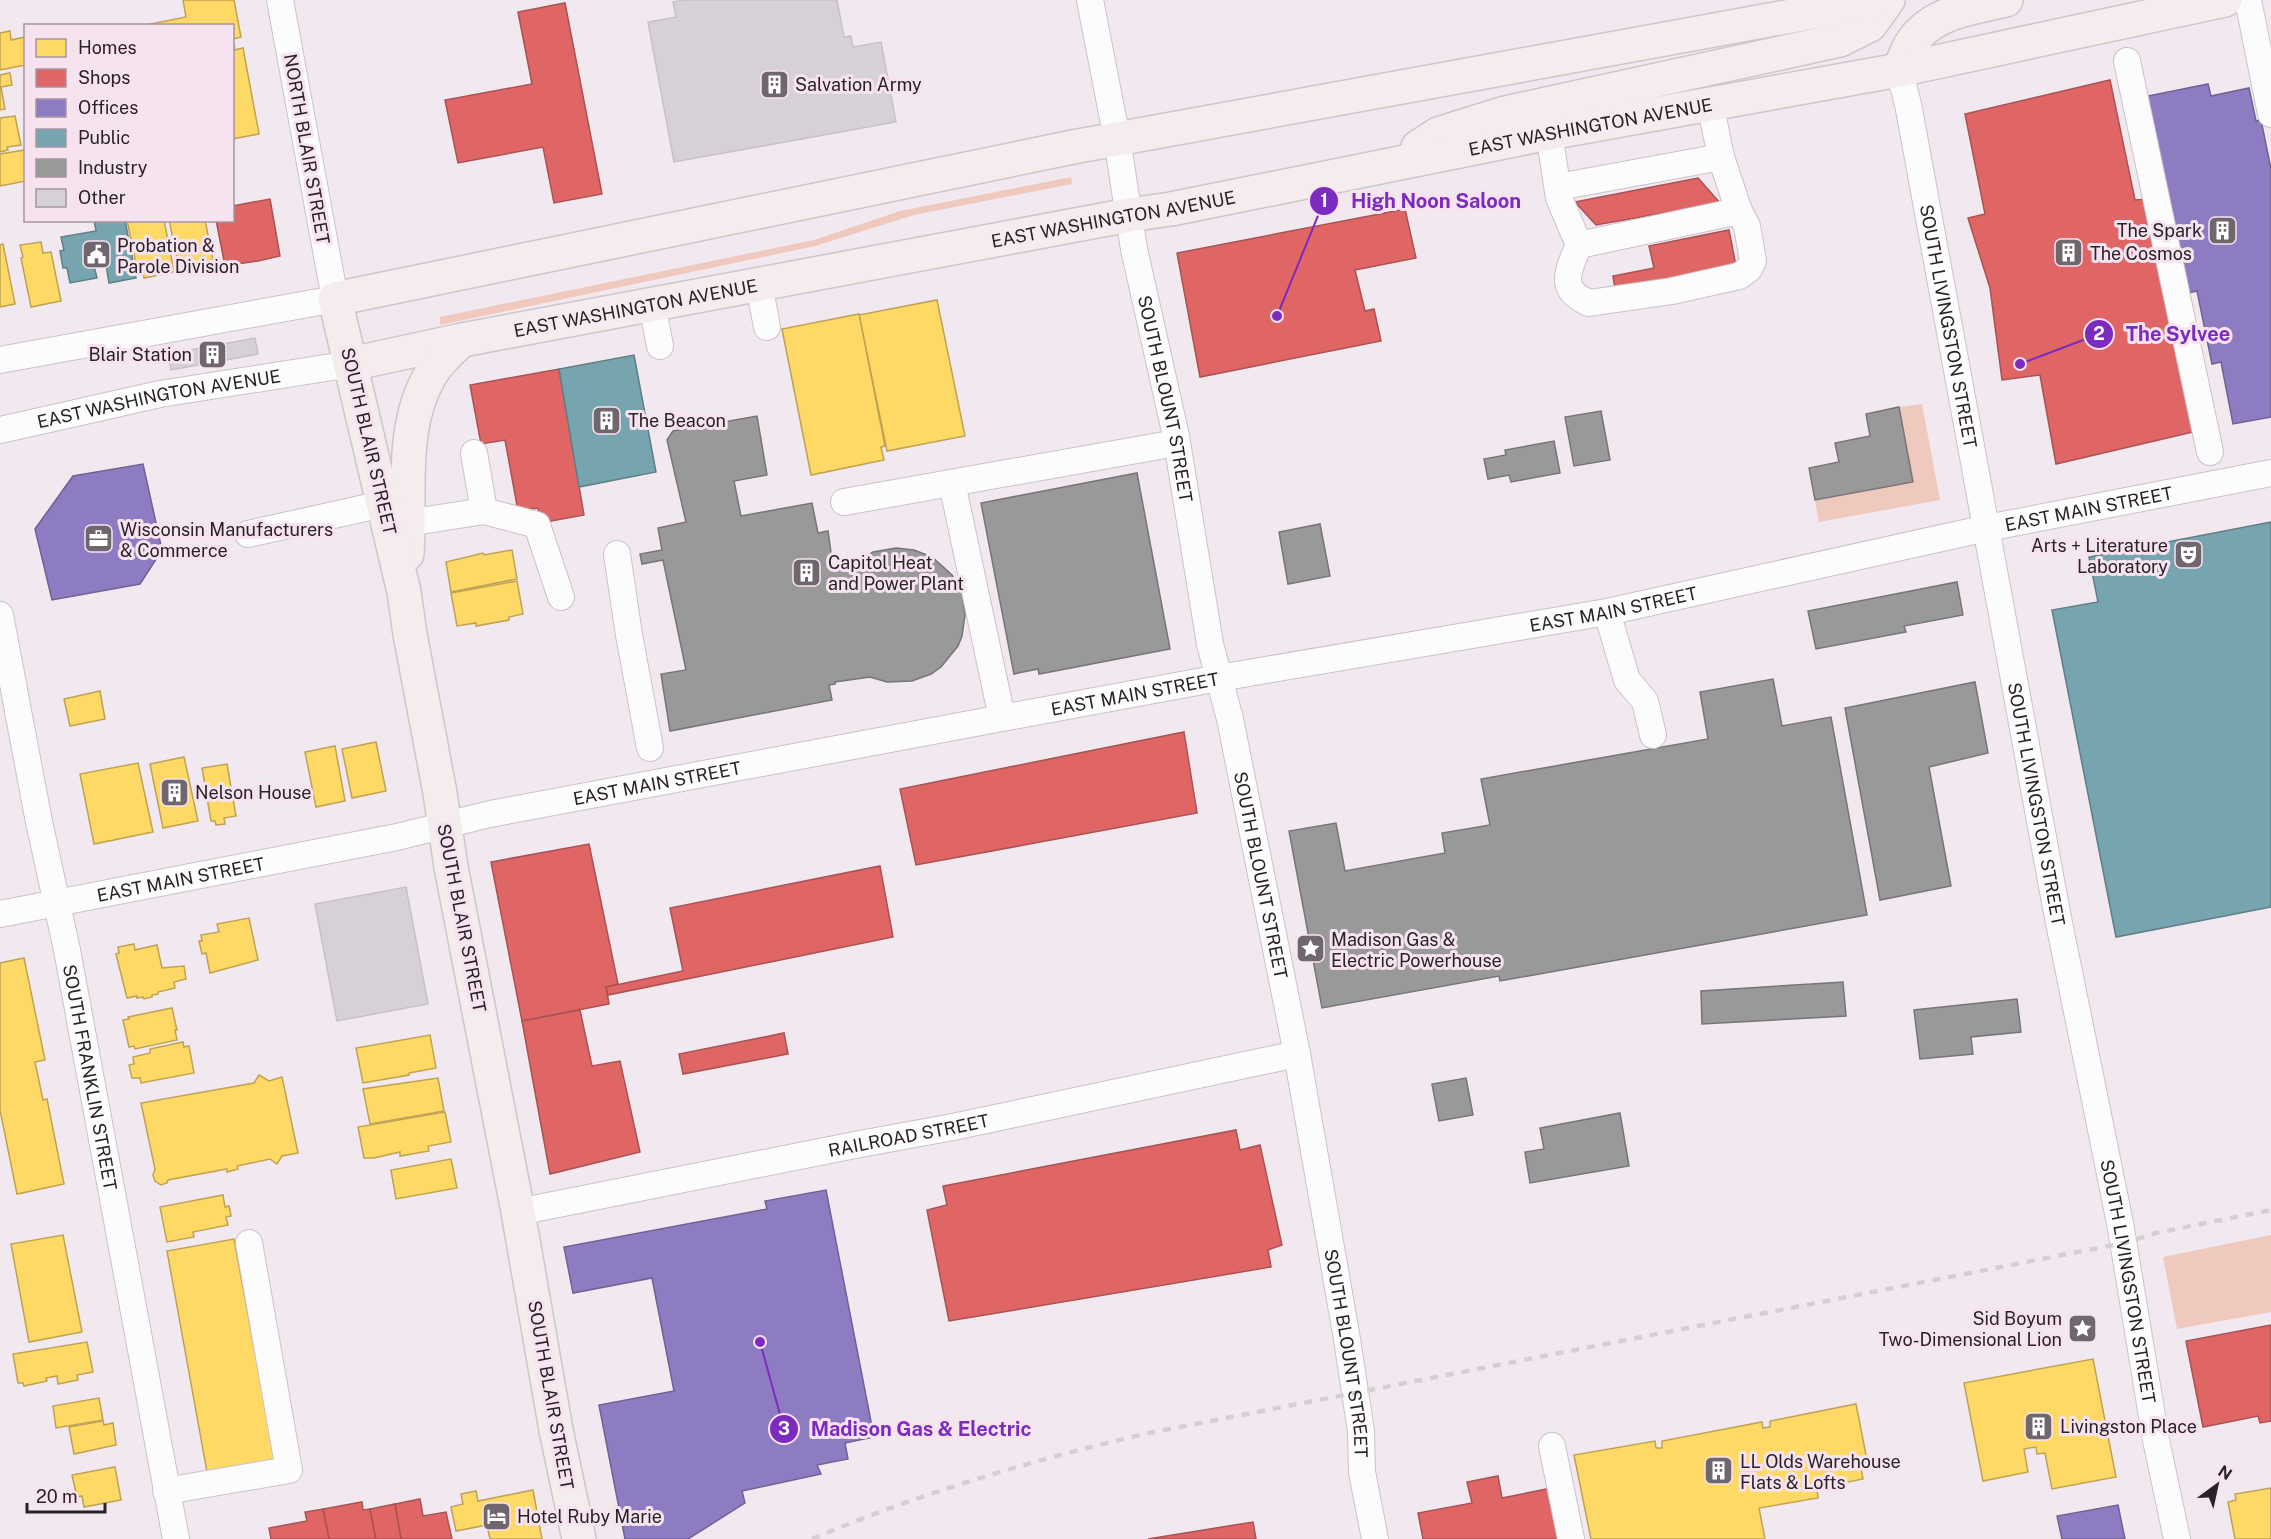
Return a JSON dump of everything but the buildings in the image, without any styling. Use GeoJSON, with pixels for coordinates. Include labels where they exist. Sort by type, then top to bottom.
{"type":"FeatureCollection","features":[{"type":"Feature","properties":{"kind":"main road"},"geometry":{"type":"LineString","coordinates":[[336,298],[1117,139],[1879,0]]}},
{"type":"Feature","properties":{"kind":"main road"},"geometry":{"type":"LineString","coordinates":[[1392,165],[1438,134],[1505,113],[1840,40],[1870,26],[1888,0]]}},
{"type":"Feature","properties":{"kind":"main road"},"geometry":{"type":"LineString","coordinates":[[1899,70],[1911,42],[1933,21],[1954,12],[2006,0]]}},
{"type":"Feature","properties":{"kind":"main road","name":"EAST WASHINGTON AVENUE"},"geometry":{"type":"LineString","coordinates":[[351,364],[462,340],[652,304],[1171,209],[1549,133],[1899,70],[2225,0]]}},
{"type":"Feature","properties":{"kind":"main road","name":"SOUTH BLAIR STREET"},"geometry":{"type":"LineString","coordinates":[[336,298],[351,364],[396,514],[404,592],[444,825],[518,1212],[556,1430],[579,1539]]}},
{"type":"Feature","properties":{"kind":"main road"},"geometry":{"type":"LineString","coordinates":[[396,514],[421,392],[432,372],[462,340]]}},
{"type":"Feature","properties":{"kind":"street","name":"NORTH BLAIR STREET"},"geometry":{"type":"LineString","coordinates":[[280,0],[336,298]]}},
{"type":"Feature","properties":{"kind":"street","name":"SOUTH BLOUNT STREET"},"geometry":{"type":"LineString","coordinates":[[1090,0],[1117,139],[1134,249],[1176,443],[1208,634],[1230,719],[1297,1054],[1346,1333],[1361,1431],[1362,1472],[1375,1539]]}},
{"type":"Feature","properties":{"kind":"street"},"geometry":{"type":"LineString","coordinates":[[2248,0],[2271,114]]}},
{"type":"Feature","properties":{"kind":"street"},"geometry":{"type":"LineString","coordinates":[[2127,61],[2210,452]]}},
{"type":"Feature","properties":{"kind":"street","name":"SOUTH LIVINGSTON STREET"},"geometry":{"type":"LineString","coordinates":[[1899,70],[1908,104],[2057,913],[2120,1223],[2156,1440],[2177,1539]]}},
{"type":"Feature","properties":{"kind":"street"},"geometry":{"type":"LineString","coordinates":[[1549,133],[1559,198],[1579,245],[1567,278],[1570,290],[1578,298],[1589,303],[1683,288],[1739,276],[1749,269],[1753,261],[1747,226],[1739,211],[1721,157],[1710,103]]}},
{"type":"Feature","properties":{"kind":"street"},"geometry":{"type":"LineString","coordinates":[[1558,187],[1721,157]]}},
{"type":"Feature","properties":{"kind":"street"},"geometry":{"type":"LineString","coordinates":[[1579,245],[1739,211]]}},
{"type":"Feature","properties":{"kind":"street"},"geometry":{"type":"LineString","coordinates":[[759,284],[767,327]]}},
{"type":"Feature","properties":{"kind":"street"},"geometry":{"type":"LineString","coordinates":[[0,360],[336,298]]}},
{"type":"Feature","properties":{"kind":"street"},"geometry":{"type":"LineString","coordinates":[[652,304],[660,346]]}},
{"type":"Feature","properties":{"kind":"street","name":"EAST WASHINGTON AVENUE"},"geometry":{"type":"LineString","coordinates":[[0,430],[160,393],[351,364]]}},
{"type":"Feature","properties":{"kind":"street"},"geometry":{"type":"LineString","coordinates":[[844,502],[1176,443]]}},
{"type":"Feature","properties":{"kind":"street"},"geometry":{"type":"LineString","coordinates":[[474,453],[484,511]]}},
{"type":"Feature","properties":{"kind":"street","name":"EAST MAIN STREET"},"geometry":{"type":"LineString","coordinates":[[0,914],[397,837],[490,814],[1219,678],[1607,612],[1987,528],[2271,473]]}},
{"type":"Feature","properties":{"kind":"street"},"geometry":{"type":"LineString","coordinates":[[952,483],[1002,718]]}},
{"type":"Feature","properties":{"kind":"street"},"geometry":{"type":"LineString","coordinates":[[248,534],[396,514],[484,511],[537,525],[561,597]]}},
{"type":"Feature","properties":{"kind":"street"},"geometry":{"type":"LineString","coordinates":[[617,554],[650,748]]}},
{"type":"Feature","properties":{"kind":"street"},"geometry":{"type":"LineString","coordinates":[[1607,612],[1627,680],[1645,701],[1653,735]]}},
{"type":"Feature","properties":{"kind":"street","name":"SOUTH FRANKLIN STREET"},"geometry":{"type":"LineString","coordinates":[[0,615],[38,817],[57,903],[176,1539]]}},
{"type":"Feature","properties":{"kind":"street","name":"RAILROAD STREET"},"geometry":{"type":"LineString","coordinates":[[518,1212],[952,1127],[1297,1054]]}},
{"type":"Feature","properties":{"kind":"street"},"geometry":{"type":"LineString","coordinates":[[166,1491],[289,1470],[249,1243]]}},
{"type":"Feature","properties":{"kind":"street"},"geometry":{"type":"LineString","coordinates":[[1552,1446],[1571,1539]]}},
{"type":"Feature","properties":{"kind":"shaded area"},"geometry":{"type":"Polygon","coordinates":[[[1071,177],[1072,184],[914,215],[815,246],[440,325],[440,317],[814,240],[900,211],[1071,177]]]}},
{"type":"Feature","properties":{"kind":"shaded area"},"geometry":{"type":"Polygon","coordinates":[[[1922,404],[1940,500],[1819,522],[1815,500],[1899,407],[1922,404]]]}},
{"type":"Feature","properties":{"kind":"shaded area"},"geometry":{"type":"Polygon","coordinates":[[[2271,1235],[2271,1312],[2177,1329],[2163,1257],[2271,1235]]]}},
{"type":"Feature","properties":{"kind":"railway"},"geometry":{"type":"LineString","coordinates":[[812,1539],[893,1507],[976,1479],[1144,1434],[2124,1243],[2156,1233],[2271,1210]]}},
{"type":"Feature","properties":{"kind":"place","name":"Salvation Army"},"geometry":{"type":"Point","coordinates":[774,84]}},
{"type":"Feature","properties":{"kind":"place","name":"The Spark"},"geometry":{"type":"Point","coordinates":[2223,230]}},
{"type":"Feature","properties":{"kind":"place","name":"The Cosmos"},"geometry":{"type":"Point","coordinates":[2069,253]}},
{"type":"Feature","properties":{"kind":"place","name":"Probation & Parole Division"},"geometry":{"type":"Point","coordinates":[96,255]}},
{"type":"Feature","properties":{"kind":"place","name":"High Noon Saloon"},"geometry":{"type":"Point","coordinates":[1277,316]}},
{"type":"Feature","properties":{"kind":"place","name":"Blair Station"},"geometry":{"type":"Point","coordinates":[213,354]}},
{"type":"Feature","properties":{"kind":"place","name":"The Sylvee"},"geometry":{"type":"Point","coordinates":[2020,364]}},
{"type":"Feature","properties":{"kind":"place","name":"The Beacon"},"geometry":{"type":"Point","coordinates":[607,420]}},
{"type":"Feature","properties":{"kind":"place","name":"Wisconsin Manufacturers & Commerce"},"geometry":{"type":"Point","coordinates":[99,539]}},
{"type":"Feature","properties":{"kind":"place","name":"Arts + Literature Laboratory"},"geometry":{"type":"Point","coordinates":[2189,555]}},
{"type":"Feature","properties":{"kind":"place","name":"Capitol Heat and Power Plant"},"geometry":{"type":"Point","coordinates":[807,572]}},
{"type":"Feature","properties":{"kind":"place","name":"Nelson House"},"geometry":{"type":"Point","coordinates":[174,792]}},
{"type":"Feature","properties":{"kind":"place","name":"Madison Gas & Electric Powerhouse"},"geometry":{"type":"Point","coordinates":[1310,949]}},
{"type":"Feature","properties":{"kind":"place","name":"Sid Boyum Two-Dimensional Lion"},"geometry":{"type":"Point","coordinates":[2083,1328]}},
{"type":"Feature","properties":{"kind":"place","name":"Madison Gas & Electric"},"geometry":{"type":"Point","coordinates":[760,1342]}},
{"type":"Feature","properties":{"kind":"place","name":"Livingston Place"},"geometry":{"type":"Point","coordinates":[2039,1426]}},
{"type":"Feature","properties":{"kind":"place","name":"LL Olds Warehouse Flats & Lofts"},"geometry":{"type":"Point","coordinates":[1719,1471]}},
{"type":"Feature","properties":{"kind":"place","name":"Hotel Ruby Marie"},"geometry":{"type":"Point","coordinates":[496,1516]}}]}
